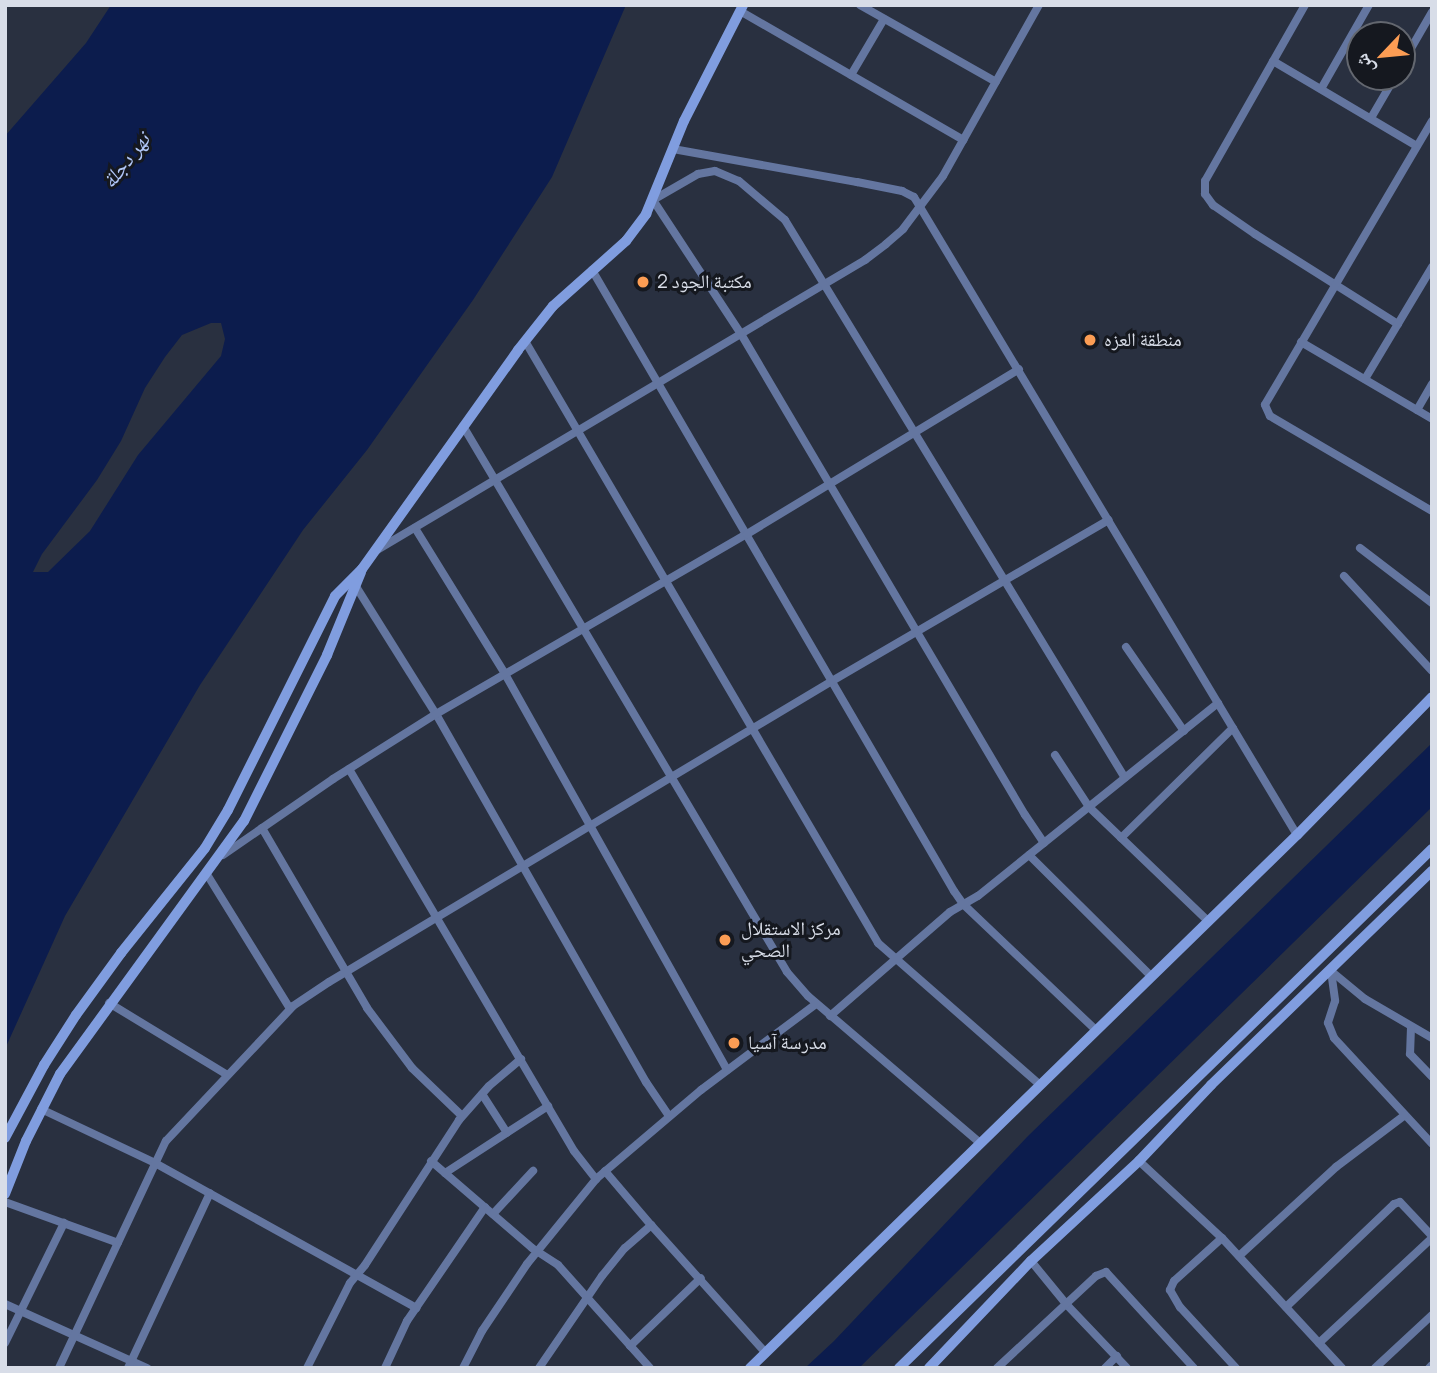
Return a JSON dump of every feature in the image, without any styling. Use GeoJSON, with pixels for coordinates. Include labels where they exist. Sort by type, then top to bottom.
{"type":"FeatureCollection","features":[{"type":"Feature","properties":{"kind":"street"},"geometry":{"type":"LineString","coordinates":[[860,5],[996,82]]}},
{"type":"Feature","properties":{"kind":"street"},"geometry":{"type":"LineString","coordinates":[[374,551],[824,285],[886,244],[921,205],[963,140],[1038,8],[1027,5]]}},
{"type":"Feature","properties":{"kind":"street"},"geometry":{"type":"LineString","coordinates":[[1305,5],[1205,181],[1206,194],[1210,202],[1223,212],[1398,324]]}},
{"type":"Feature","properties":{"kind":"street"},"geometry":{"type":"LineString","coordinates":[[1321,89],[1369,5]]}},
{"type":"Feature","properties":{"kind":"street"},"geometry":{"type":"LineString","coordinates":[[5,1194],[41,1109],[60,1074],[109,1003],[208,876],[244,821],[327,655],[362,569],[525,341],[553,306],[626,241],[653,200],[673,149],[741,8],[963,140]]}},
{"type":"Feature","properties":{"kind":"street"},"geometry":{"type":"LineString","coordinates":[[1416,40],[1432,12]]}},
{"type":"Feature","properties":{"kind":"street"},"geometry":{"type":"LineString","coordinates":[[851,75],[884,19]]}},
{"type":"Feature","properties":{"kind":"street"},"geometry":{"type":"LineString","coordinates":[[1273,61],[1417,145]]}},
{"type":"Feature","properties":{"kind":"street"},"geometry":{"type":"LineString","coordinates":[[1371,118],[1387,91]]}},
{"type":"Feature","properties":{"kind":"street"},"geometry":{"type":"LineString","coordinates":[[1431,123],[1266,402],[1266,412],[1432,511]]}},
{"type":"Feature","properties":{"kind":"street"},"geometry":{"type":"LineString","coordinates":[[673,149],[902,191],[921,205],[1297,835]]}},
{"type":"Feature","properties":{"kind":"street"},"geometry":{"type":"LineString","coordinates":[[653,200],[698,174],[715,171],[732,176],[785,220],[1125,778]]}},
{"type":"Feature","properties":{"kind":"street"},"geometry":{"type":"LineString","coordinates":[[653,200],[741,334],[1044,843]]}},
{"type":"Feature","properties":{"kind":"street"},"geometry":{"type":"LineString","coordinates":[[1365,380],[1432,267]]}},
{"type":"Feature","properties":{"kind":"street"},"geometry":{"type":"LineString","coordinates":[[592,270],[963,904],[1096,1030]]}},
{"type":"Feature","properties":{"kind":"street"},"geometry":{"type":"LineString","coordinates":[[525,341],[870,931],[896,959],[1039,1084]]}},
{"type":"Feature","properties":{"kind":"street"},"geometry":{"type":"LineString","coordinates":[[1301,342],[1432,419]]}},
{"type":"Feature","properties":{"kind":"street"},"geometry":{"type":"LineString","coordinates":[[223,855],[349,769],[436,714],[667,582],[1019,369]]}},
{"type":"Feature","properties":{"kind":"street"},"geometry":{"type":"LineString","coordinates":[[1417,410],[1432,384]]}},
{"type":"Feature","properties":{"kind":"street"},"geometry":{"type":"LineString","coordinates":[[463,426],[787,972],[816,1004],[979,1142]]}},
{"type":"Feature","properties":{"kind":"street"},"geometry":{"type":"LineString","coordinates":[[59,1368],[155,1163],[173,1132],[290,1009],[345,972],[673,779],[832,681],[1109,520]]}},
{"type":"Feature","properties":{"kind":"street"},"geometry":{"type":"LineString","coordinates":[[415,528],[505,674],[727,1070]]}},
{"type":"Feature","properties":{"kind":"street"},"geometry":{"type":"LineString","coordinates":[[1360,548],[1432,603]]}},
{"type":"Feature","properties":{"kind":"street"},"geometry":{"type":"LineString","coordinates":[[5,1138],[44,1065],[76,1015],[121,953],[205,848],[228,810],[324,613],[335,596],[362,569]]}},
{"type":"Feature","properties":{"kind":"street"},"geometry":{"type":"LineString","coordinates":[[1344,576],[1432,671]]}},
{"type":"Feature","properties":{"kind":"street"},"geometry":{"type":"LineString","coordinates":[[355,585],[436,714],[646,1082],[669,1116]]}},
{"type":"Feature","properties":{"kind":"street"},"geometry":{"type":"LineString","coordinates":[[1126,647],[1184,731]]}},
{"type":"Feature","properties":{"kind":"street"},"geometry":{"type":"LineString","coordinates":[[750,1368],[1297,835],[1432,697]]}},
{"type":"Feature","properties":{"kind":"street"},"geometry":{"type":"LineString","coordinates":[[830,1016],[963,904],[978,896],[1218,703]]}},
{"type":"Feature","properties":{"kind":"street"},"geometry":{"type":"LineString","coordinates":[[1121,838],[1233,727]]}},
{"type":"Feature","properties":{"kind":"street"},"geometry":{"type":"LineString","coordinates":[[1055,755],[1089,807],[1208,921]]}},
{"type":"Feature","properties":{"kind":"street"},"geometry":{"type":"LineString","coordinates":[[349,769],[574,1151],[596,1179]]}},
{"type":"Feature","properties":{"kind":"street"},"geometry":{"type":"LineString","coordinates":[[262,828],[345,972],[393,1045],[462,1116]]}},
{"type":"Feature","properties":{"kind":"street"},"geometry":{"type":"LineString","coordinates":[[899,1368],[1432,849]]}},
{"type":"Feature","properties":{"kind":"street"},"geometry":{"type":"LineString","coordinates":[[1029,855],[1151,976]]}},
{"type":"Feature","properties":{"kind":"street"},"geometry":{"type":"LineString","coordinates":[[929,1368],[1031,1261],[1139,1160],[1211,1085],[1432,871]]}},
{"type":"Feature","properties":{"kind":"street"},"geometry":{"type":"LineString","coordinates":[[208,876],[290,1009]]}},
{"type":"Feature","properties":{"kind":"street"},"geometry":{"type":"LineString","coordinates":[[1331,971],[1366,999],[1432,1038]]}},
{"type":"Feature","properties":{"kind":"street"},"geometry":{"type":"LineString","coordinates":[[1331,971],[1335,1001],[1328,1023],[1334,1038],[1432,1144]]}},
{"type":"Feature","properties":{"kind":"street"},"geometry":{"type":"LineString","coordinates":[[109,1003],[226,1074]]}},
{"type":"Feature","properties":{"kind":"street"},"geometry":{"type":"LineString","coordinates":[[463,1368],[482,1331],[537,1251],[596,1179],[669,1116],[816,1004]]}},
{"type":"Feature","properties":{"kind":"street"},"geometry":{"type":"LineString","coordinates":[[1411,1027],[1410,1054],[1432,1077]]}},
{"type":"Feature","properties":{"kind":"street"},"geometry":{"type":"LineString","coordinates":[[307,1368],[356,1275],[462,1116],[521,1059]]}},
{"type":"Feature","properties":{"kind":"street"},"geometry":{"type":"LineString","coordinates":[[482,1094],[507,1133]]}},
{"type":"Feature","properties":{"kind":"street"},"geometry":{"type":"LineString","coordinates":[[444,1173],[548,1106]]}},
{"type":"Feature","properties":{"kind":"street"},"geometry":{"type":"LineString","coordinates":[[41,1109],[155,1163],[417,1308]]}},
{"type":"Feature","properties":{"kind":"street"},"geometry":{"type":"LineString","coordinates":[[1239,1256],[1336,1167],[1405,1115]]}},
{"type":"Feature","properties":{"kind":"street"},"geometry":{"type":"LineString","coordinates":[[1139,1160],[1222,1238],[1342,1368]]}},
{"type":"Feature","properties":{"kind":"street"},"geometry":{"type":"LineString","coordinates":[[431,1161],[537,1251],[558,1265],[650,1368]]}},
{"type":"Feature","properties":{"kind":"street"},"geometry":{"type":"LineString","coordinates":[[493,1214],[533,1171]]}},
{"type":"Feature","properties":{"kind":"street"},"geometry":{"type":"LineString","coordinates":[[605,1171],[766,1353]]}},
{"type":"Feature","properties":{"kind":"street"},"geometry":{"type":"LineString","coordinates":[[130,1364],[210,1193]]}},
{"type":"Feature","properties":{"kind":"street"},"geometry":{"type":"LineString","coordinates":[[5,1202],[118,1243]]}},
{"type":"Feature","properties":{"kind":"street"},"geometry":{"type":"LineString","coordinates":[[1286,1307],[1394,1204],[1400,1202],[1432,1237],[1319,1343]]}},
{"type":"Feature","properties":{"kind":"street"},"geometry":{"type":"LineString","coordinates":[[385,1368],[407,1321],[485,1208]]}},
{"type":"Feature","properties":{"kind":"street"},"geometry":{"type":"LineString","coordinates":[[5,1343],[64,1223]]}},
{"type":"Feature","properties":{"kind":"street"},"geometry":{"type":"LineString","coordinates":[[539,1368],[587,1297],[625,1248],[651,1225]]}},
{"type":"Feature","properties":{"kind":"street"},"geometry":{"type":"LineString","coordinates":[[1222,1238],[1174,1281],[1170,1290],[1180,1307],[1236,1368]]}},
{"type":"Feature","properties":{"kind":"street"},"geometry":{"type":"LineString","coordinates":[[1031,1261],[1067,1305],[1127,1368]]}},
{"type":"Feature","properties":{"kind":"street"},"geometry":{"type":"LineString","coordinates":[[997,1368],[1096,1276],[1106,1272],[1194,1368]]}},
{"type":"Feature","properties":{"kind":"street"},"geometry":{"type":"LineString","coordinates":[[630,1346],[701,1278]]}},
{"type":"Feature","properties":{"kind":"street"},"geometry":{"type":"LineString","coordinates":[[5,1304],[130,1364],[146,1368]]}},
{"type":"Feature","properties":{"kind":"street"},"geometry":{"type":"LineString","coordinates":[[1375,1368],[1432,1315]]}},
{"type":"Feature","properties":{"kind":"street"},"geometry":{"type":"LineString","coordinates":[[1105,1368],[1117,1356]]}},
{"type":"Feature","properties":{"kind":"street"},"geometry":{"type":"LineString","coordinates":[[910,1358],[923,1368]]}},
{"type":"Feature","properties":{"kind":"water","name":"نهر دجلة"},"geometry":{"type":"Polygon","coordinates":[[[111,5],[626,5],[552,177],[473,300],[367,450],[303,530],[200,685],[65,916],[5,1049],[5,136],[86,43],[111,5]],[[211,323],[182,335],[165,357],[145,388],[121,441],[97,480],[42,554],[33,572],[48,572],[90,531],[138,455],[221,356],[225,339],[221,323],[211,323]]]}},
{"type":"Feature","properties":{"kind":"water"},"geometry":{"type":"Polygon","coordinates":[[[1432,743],[1432,807],[859,1368],[805,1368],[834,1341],[1027,1137],[1432,743]]]}},
{"type":"Feature","properties":{"kind":"place","name":"مكتبة الجود 2"},"geometry":{"type":"Point","coordinates":[643,282]}},
{"type":"Feature","properties":{"kind":"place","name":"منطقة العزه"},"geometry":{"type":"Point","coordinates":[1090,340]}},
{"type":"Feature","properties":{"kind":"place","name":"مركز الاستقلال الصحي"},"geometry":{"type":"Point","coordinates":[725,940]}},
{"type":"Feature","properties":{"kind":"place","name":"مدرسة آسيا"},"geometry":{"type":"Point","coordinates":[734,1043]}}]}
